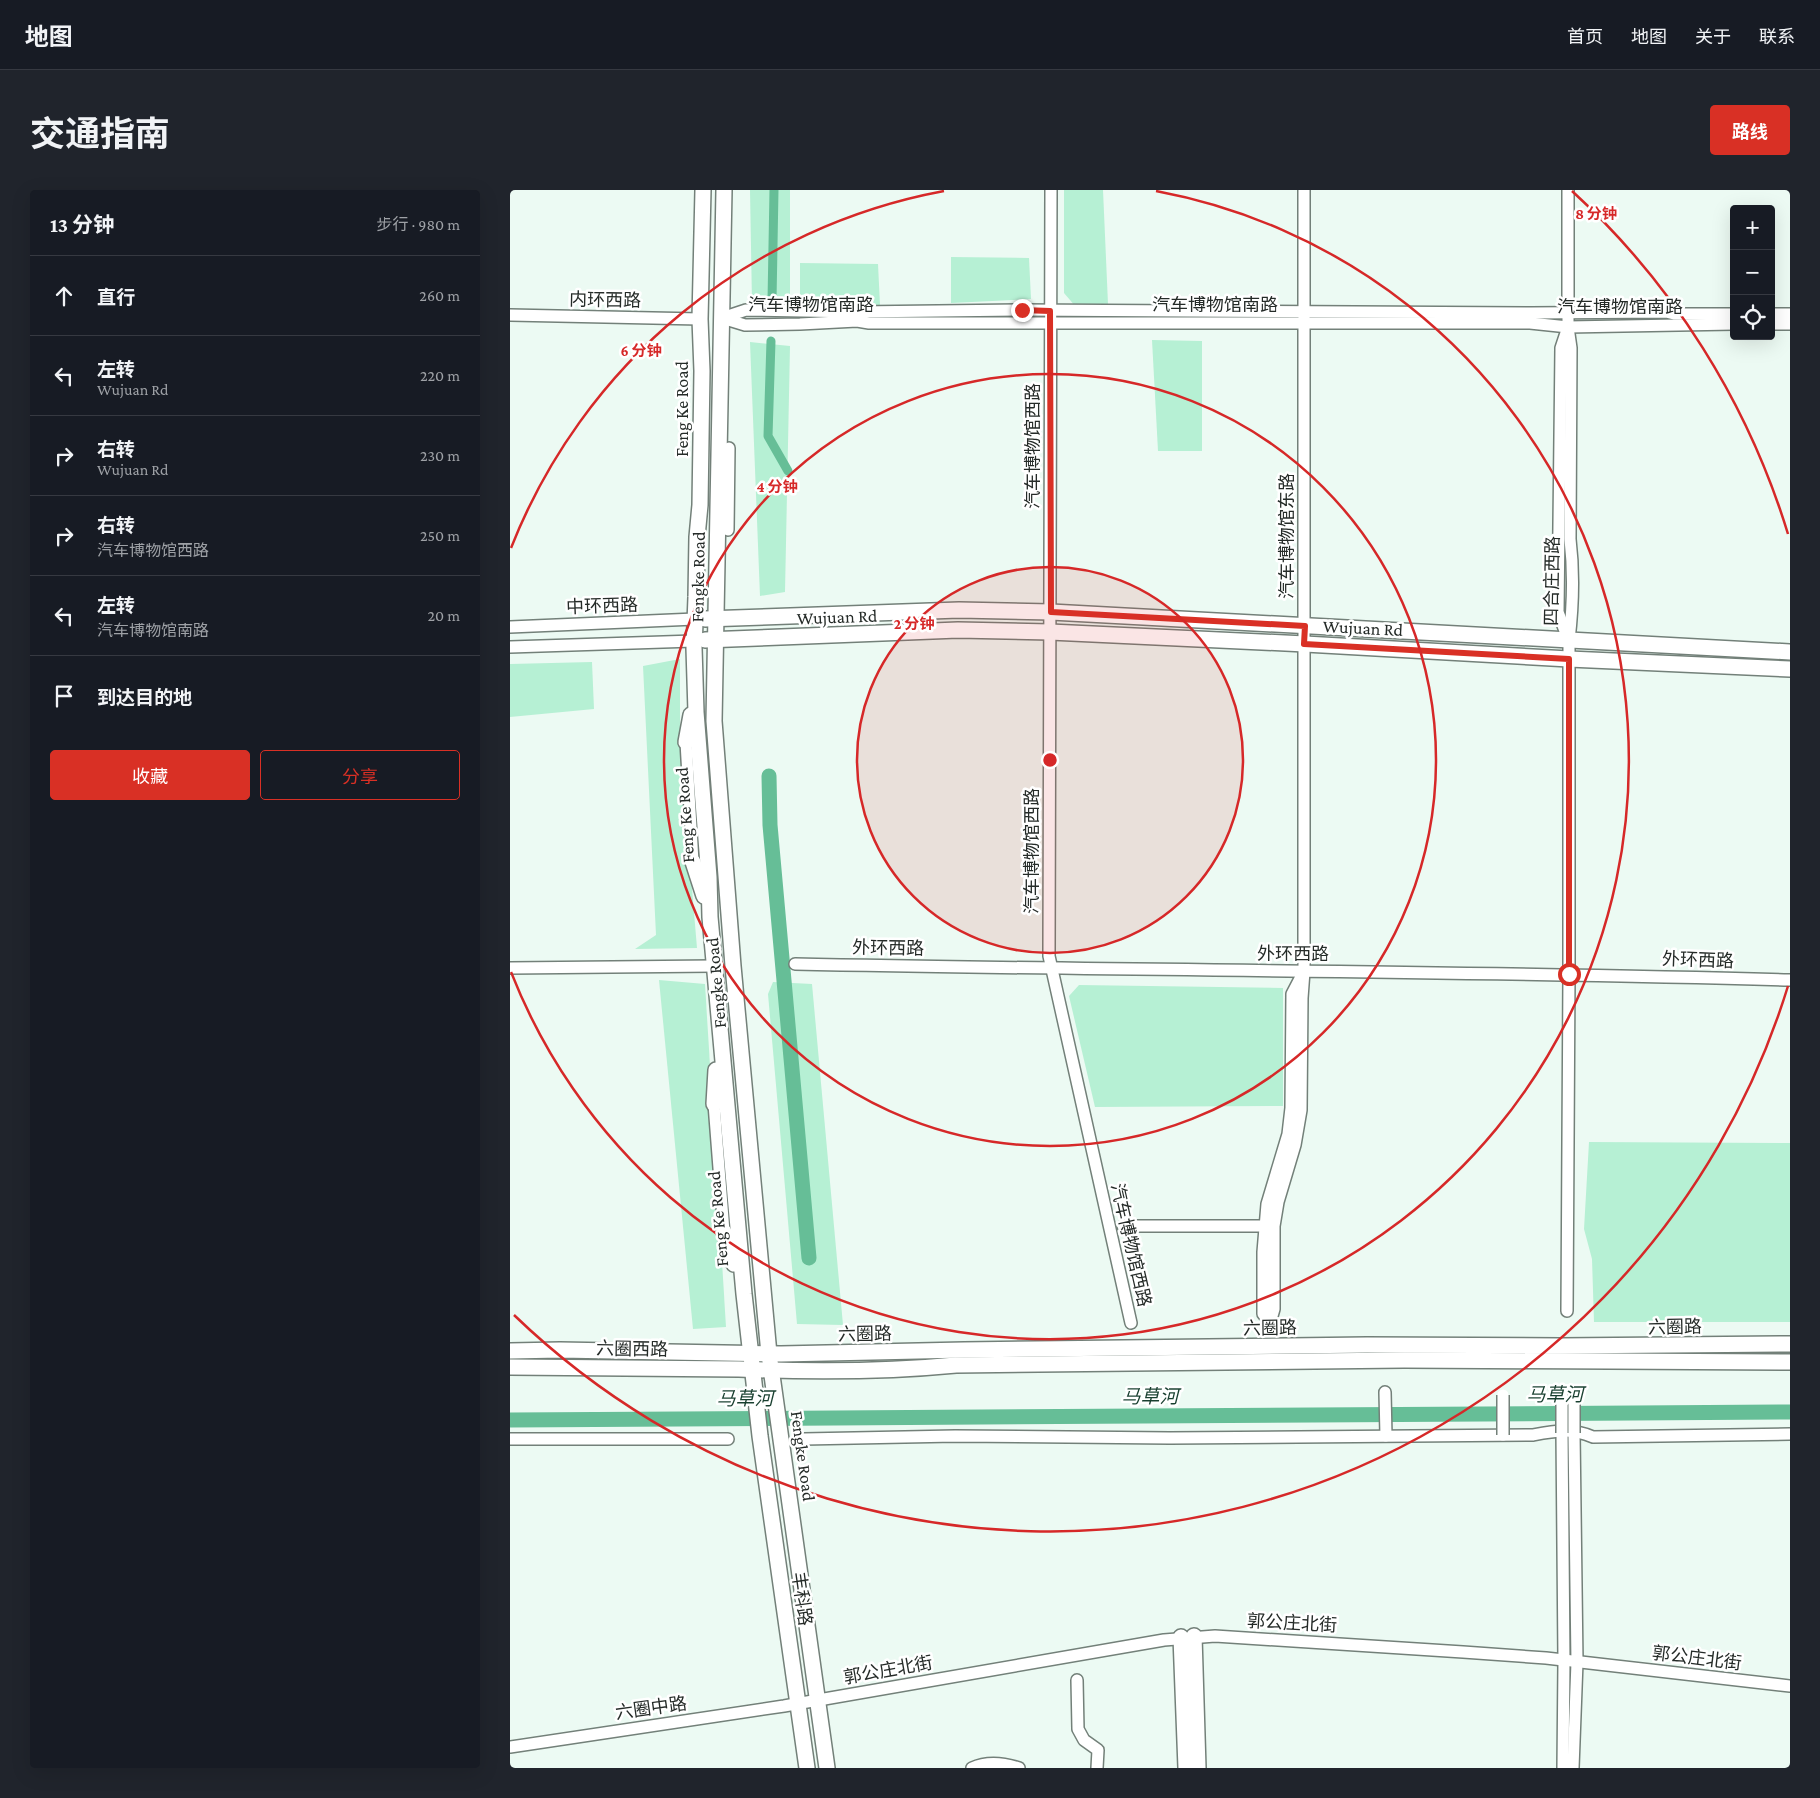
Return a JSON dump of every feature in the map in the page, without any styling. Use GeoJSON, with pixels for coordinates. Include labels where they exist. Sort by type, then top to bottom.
{"type":"FeatureCollection","features":[{"type":"Feature","properties":{"kind":"main road","name":"Feng Ke Road"},"geometry":{"type":"LineString","coordinates":[[703,190],[700,319],[702,371],[700,505],[697,537],[694,641],[695,696],[720,1037],[750,1354],[760,1436]]}},
{"type":"Feature","properties":{"kind":"main road","name":"Fengke Road"},"geometry":{"type":"LineString","coordinates":[[724,190],[714,721],[733,966],[769,1354],[827,1768]]}},
{"type":"Feature","properties":{"kind":"main road"},"geometry":{"type":"LineString","coordinates":[[720,404],[724,415],[729,448]]}},
{"type":"Feature","properties":{"kind":"main road"},"geometry":{"type":"LineString","coordinates":[[716,575],[728,530]]}},
{"type":"Feature","properties":{"kind":"main road","name":"Wujuan Rd"},"geometry":{"type":"LineString","coordinates":[[695,619],[959,610],[1051,612],[1790,652]]}},
{"type":"Feature","properties":{"kind":"main road","name":"Wujuan Rd"},"geometry":{"type":"LineString","coordinates":[[694,641],[958,630],[1050,632],[1790,669]]}},
{"type":"Feature","properties":{"kind":"main road"},"geometry":{"type":"LineString","coordinates":[[686,742],[695,696]]}},
{"type":"Feature","properties":{"kind":"main road"},"geometry":{"type":"LineString","coordinates":[[693,862],[710,917]]}},
{"type":"Feature","properties":{"kind":"main road"},"geometry":{"type":"LineString","coordinates":[[714,1104],[716,1061],[720,1037]]}},
{"type":"Feature","properties":{"kind":"main road"},"geometry":{"type":"LineString","coordinates":[[724,1232],[744,1294]]}},
{"type":"Feature","properties":{"kind":"main road","name":"六圈路"},"geometry":{"type":"LineString","coordinates":[[750,1354],[1367,1345],[1790,1344]]}},
{"type":"Feature","properties":{"kind":"main road","name":"六圈西路"},"geometry":{"type":"LineString","coordinates":[[510,1351],[750,1354]]}},
{"type":"Feature","properties":{"kind":"main road","name":"六圈路"},"geometry":{"type":"LineString","coordinates":[[752,1370],[909,1370],[956,1365],[1404,1360],[1790,1362]]}},
{"type":"Feature","properties":{"kind":"main road","name":"六圈西路"},"geometry":{"type":"LineString","coordinates":[[510,1367],[752,1370]]}},
{"type":"Feature","properties":{"kind":"main road","name":"丰科路"},"geometry":{"type":"LineString","coordinates":[[760,1436],[807,1768]]}},
{"type":"Feature","properties":{"kind":"main road"},"geometry":{"type":"LineString","coordinates":[[1186,1768],[1188,1637]]}},
{"type":"Feature","properties":{"kind":"main road"},"geometry":{"type":"LineString","coordinates":[[1188,1637],[1198,1768]]}},
{"type":"Feature","properties":{"kind":"street","name":"汽车博物馆西路"},"geometry":{"type":"LineString","coordinates":[[1051,190],[1049,956],[1131,1322]]}},
{"type":"Feature","properties":{"kind":"street","name":"汽车博物馆东路"},"geometry":{"type":"LineString","coordinates":[[1304,190],[1304,971]]}},
{"type":"Feature","properties":{"kind":"street","name":"四合庄西路"},"geometry":{"type":"LineString","coordinates":[[1567,1311],[1569,640],[1572,613],[1573,560],[1570,538],[1571,348],[1568,327],[1568,190]]}},
{"type":"Feature","properties":{"kind":"street","name":"汽车博物馆南路"},"geometry":{"type":"LineString","coordinates":[[722,318],[746,310],[857,312],[1050,311],[1530,323],[1568,327],[1730,324]]}},
{"type":"Feature","properties":{"kind":"street","name":"汽车博物馆南路"},"geometry":{"type":"LineString","coordinates":[[722,318],[745,325],[857,321],[1050,323],[1568,313],[1666,312],[1674,314],[1730,314]]}},
{"type":"Feature","properties":{"kind":"street"},"geometry":{"type":"LineString","coordinates":[[1775,314],[1790,314]]}},
{"type":"Feature","properties":{"kind":"street","name":"内环西路"},"geometry":{"type":"LineString","coordinates":[[510,315],[700,319]]}},
{"type":"Feature","properties":{"kind":"street"},"geometry":{"type":"LineString","coordinates":[[1775,324],[1790,324]]}},
{"type":"Feature","properties":{"kind":"street"},"geometry":{"type":"LineString","coordinates":[[728,530],[729,448]]}},
{"type":"Feature","properties":{"kind":"street","name":"中环西路"},"geometry":{"type":"LineString","coordinates":[[510,627],[695,619]]}},
{"type":"Feature","properties":{"kind":"street"},"geometry":{"type":"LineString","coordinates":[[510,647],[694,641]]}},
{"type":"Feature","properties":{"kind":"street"},"geometry":{"type":"LineString","coordinates":[[686,742],[693,862]]}},
{"type":"Feature","properties":{"kind":"street","name":"外环西路"},"geometry":{"type":"LineString","coordinates":[[795,964],[1052,969],[1569,974],[1790,980]]}},
{"type":"Feature","properties":{"kind":"street"},"geometry":{"type":"LineString","coordinates":[[510,968],[714,966]]}},
{"type":"Feature","properties":{"kind":"street"},"geometry":{"type":"LineString","coordinates":[[1269,1226],[1263,1314],[1269,1319],[1274,1309],[1268,1204],[1288,1134],[1291,1108],[1292,994],[1304,971]]}},
{"type":"Feature","properties":{"kind":"street"},"geometry":{"type":"LineString","coordinates":[[714,1104],[724,1232]]}},
{"type":"Feature","properties":{"kind":"street"},"geometry":{"type":"LineString","coordinates":[[1122,1226],[1269,1226]]}},
{"type":"Feature","properties":{"kind":"street"},"geometry":{"type":"LineString","coordinates":[[1386,1392],[1386,1436]]}},
{"type":"Feature","properties":{"kind":"street"},"geometry":{"type":"LineString","coordinates":[[1563,1768],[1568,1393]]}},
{"type":"Feature","properties":{"kind":"street"},"geometry":{"type":"LineString","coordinates":[[1503,1395],[1503,1435]]}},
{"type":"Feature","properties":{"kind":"street"},"geometry":{"type":"LineString","coordinates":[[804,1439],[965,1436],[1170,1438],[1532,1435],[1557,1431],[1578,1431],[1593,1437],[1790,1434]]}},
{"type":"Feature","properties":{"kind":"street"},"geometry":{"type":"LineString","coordinates":[[1568,1433],[1577,1662],[1573,1768]]}},
{"type":"Feature","properties":{"kind":"street"},"geometry":{"type":"LineString","coordinates":[[510,1440],[728,1439]]}},
{"type":"Feature","properties":{"kind":"street","name":"郭公庄北街"},"geometry":{"type":"LineString","coordinates":[[797,1704],[1188,1637],[1322,1642],[1472,1652],[1790,1686]]}},
{"type":"Feature","properties":{"kind":"street"},"geometry":{"type":"LineString","coordinates":[[1077,1680],[1078,1729],[1084,1740],[1098,1750],[1097,1768]]}},
{"type":"Feature","properties":{"kind":"street","name":"六圈中路"},"geometry":{"type":"LineString","coordinates":[[510,1747],[797,1704]]}},
{"type":"Feature","properties":{"kind":"street"},"geometry":{"type":"LineString","coordinates":[[972,1768],[981,1764],[1006,1764],[1019,1768]]}},
{"type":"Feature","properties":{"kind":"green space"},"geometry":{"type":"Polygon","coordinates":[[[750,190],[790,190],[790,303],[752,303],[750,190]]]}},
{"type":"Feature","properties":{"kind":"green space"},"geometry":{"type":"Polygon","coordinates":[[[1064,190],[1103,190],[1108,304],[1076,307],[1064,293],[1064,190]]]}},
{"type":"Feature","properties":{"kind":"green space"},"geometry":{"type":"Polygon","coordinates":[[[951,257],[1029,258],[1031,299],[951,303],[951,257]]]}},
{"type":"Feature","properties":{"kind":"green space"},"geometry":{"type":"Polygon","coordinates":[[[800,263],[878,264],[880,305],[800,309],[800,263]]]}},
{"type":"Feature","properties":{"kind":"green space"},"geometry":{"type":"Polygon","coordinates":[[[1152,340],[1202,341],[1202,451],[1158,451],[1152,340]]]}},
{"type":"Feature","properties":{"kind":"green space"},"geometry":{"type":"Polygon","coordinates":[[[750,342],[790,346],[785,592],[760,596],[750,342]]]}},
{"type":"Feature","properties":{"kind":"green space"},"geometry":{"type":"Polygon","coordinates":[[[680,659],[680,746],[697,948],[635,949],[656,935],[643,666],[680,659]]]}},
{"type":"Feature","properties":{"kind":"green space"},"geometry":{"type":"Polygon","coordinates":[[[592,662],[594,709],[510,717],[510,664],[592,662]]]}},
{"type":"Feature","properties":{"kind":"green space"},"geometry":{"type":"Polygon","coordinates":[[[659,980],[705,984],[726,1327],[693,1329],[659,980]]]}},
{"type":"Feature","properties":{"kind":"green space"},"geometry":{"type":"Polygon","coordinates":[[[773,982],[812,984],[843,1325],[797,1324],[768,994],[773,982]]]}},
{"type":"Feature","properties":{"kind":"green space"},"geometry":{"type":"Polygon","coordinates":[[[1079,985],[1283,988],[1283,1106],[1095,1107],[1069,996],[1079,985]]]}},
{"type":"Feature","properties":{"kind":"green space"},"geometry":{"type":"Polygon","coordinates":[[[1589,1142],[1790,1143],[1790,1322],[1594,1322],[1592,1259],[1584,1229],[1589,1142]]]}},
{"type":"Feature","properties":{"kind":"waterway"},"geometry":{"type":"LineString","coordinates":[[772,301],[774,190]]}},
{"type":"Feature","properties":{"kind":"waterway"},"geometry":{"type":"LineString","coordinates":[[771,341],[768,436],[788,471]]}},
{"type":"Feature","properties":{"kind":"waterway"},"geometry":{"type":"LineString","coordinates":[[769,776],[770,825],[809,1258]]}},
{"type":"Feature","properties":{"kind":"waterway","name":"马草河"},"geometry":{"type":"LineString","coordinates":[[510,1420],[1790,1412]]}},
{"type":"Feature","properties":{"kind":"route"},"geometry":{"type":"LineString","coordinates":[[1022,310],[1050,311],[1051,612],[1305,626],[1304,644],[1569,659],[1569,974]]}}]}
